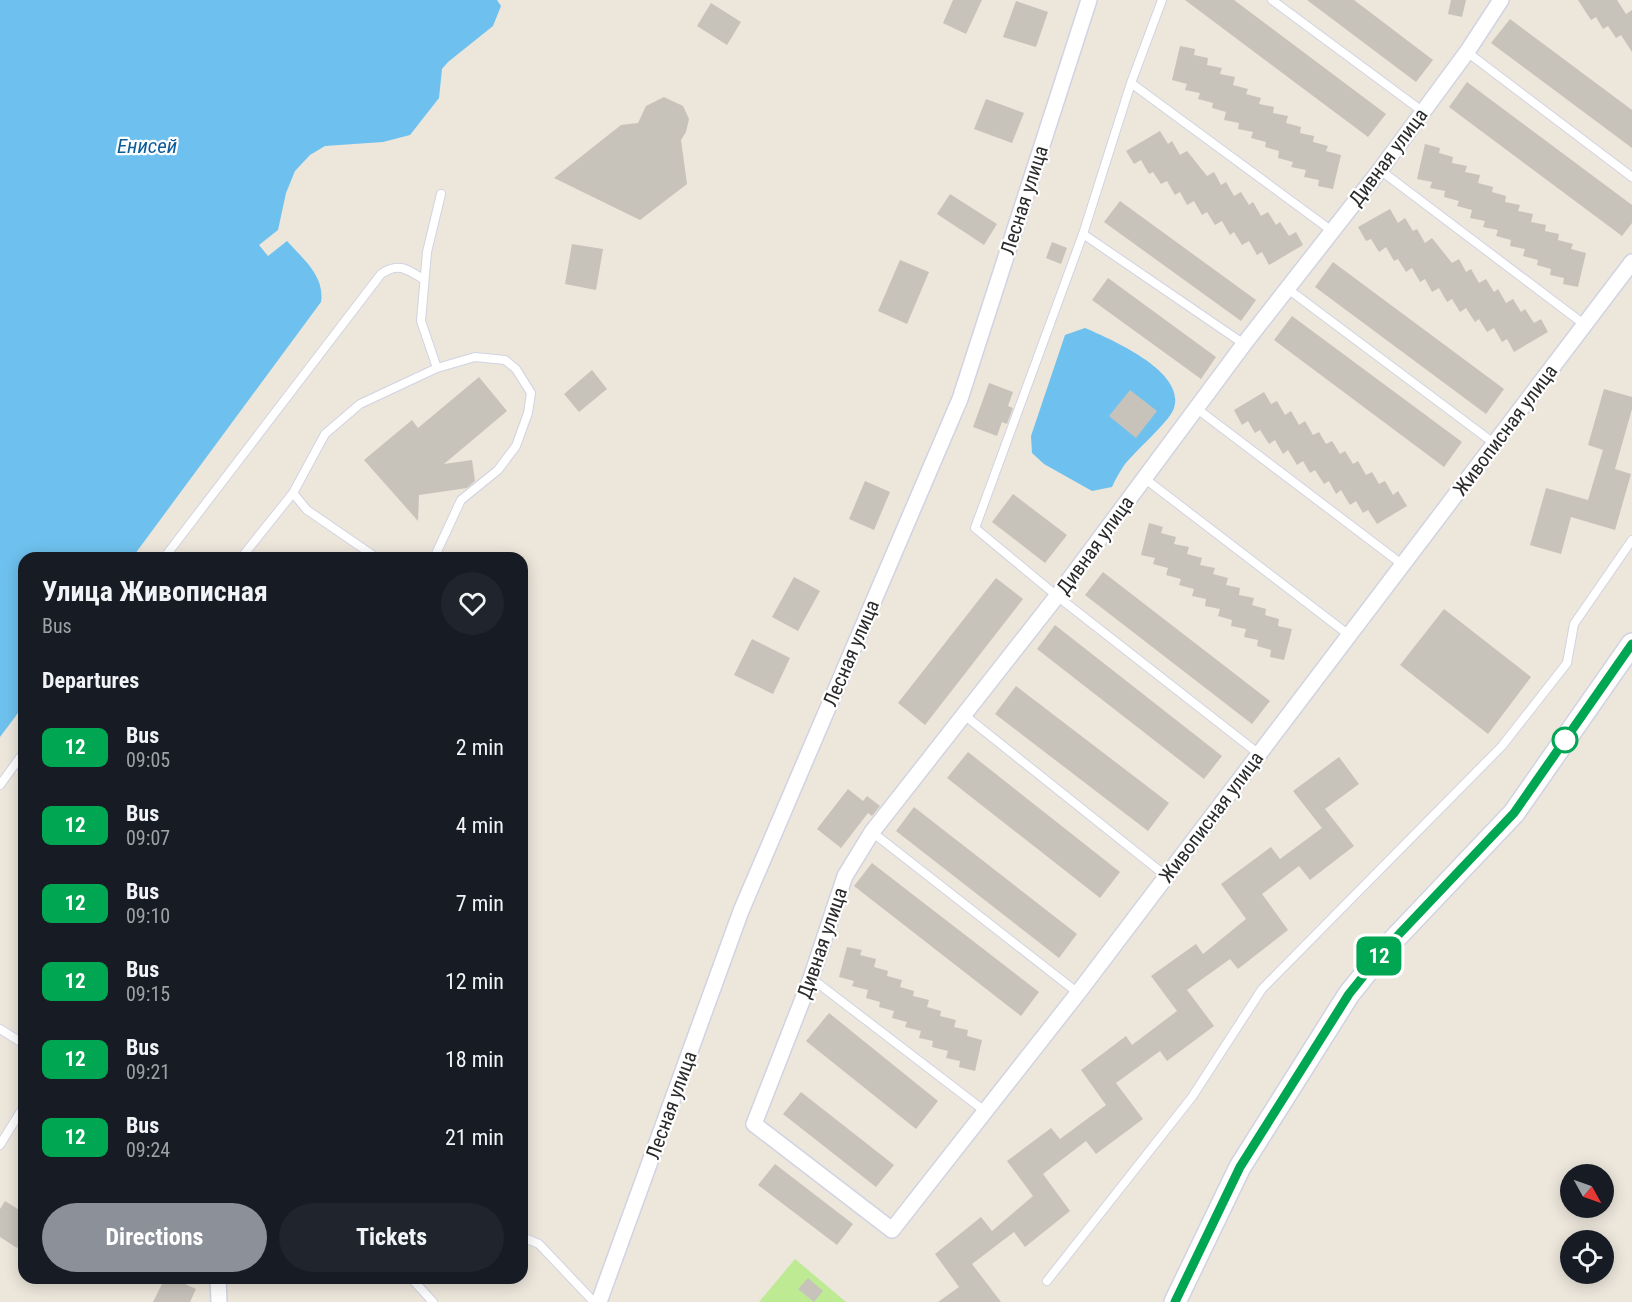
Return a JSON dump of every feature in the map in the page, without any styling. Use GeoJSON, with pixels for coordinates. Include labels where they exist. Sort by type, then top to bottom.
{"type":"FeatureCollection","features":[{"type":"Feature","properties":{"kind":"main road"},"geometry":{"type":"LineString","coordinates":[[1175,1302],[1240,1167],[1349,994],[1386,948],[1514,813],[1632,644]]}},
{"type":"Feature","properties":{"kind":"street","name":"Лесная улица"},"geometry":{"type":"LineString","coordinates":[[600,1302],[741,911],[960,399],[1089,0]]}},
{"type":"Feature","properties":{"kind":"street","name":"Дивная улица"},"geometry":{"type":"LineString","coordinates":[[754,1124],[811,978],[845,876],[872,832],[1057,596],[1244,344],[1380,170],[1467,52],[1501,0]]}},
{"type":"Feature","properties":{"kind":"street","name":"Живописная улица"},"geometry":{"type":"LineString","coordinates":[[754,1124],[892,1230],[1078,993],[1632,262]]}},
{"type":"Feature","properties":{"kind":"street"},"geometry":{"type":"LineString","coordinates":[[218,1284],[219,1302]]}},
{"type":"Feature","properties":{"kind":"lane"},"geometry":{"type":"LineString","coordinates":[[1162,0],[1131,83],[1083,234],[975,528],[1057,596],[1259,754]]}},
{"type":"Feature","properties":{"kind":"lane"},"geometry":{"type":"LineString","coordinates":[[1272,0],[1422,111]]}},
{"type":"Feature","properties":{"kind":"lane"},"geometry":{"type":"LineString","coordinates":[[1467,52],[1632,177]]}},
{"type":"Feature","properties":{"kind":"lane"},"geometry":{"type":"LineString","coordinates":[[1131,83],[1332,231]]}},
{"type":"Feature","properties":{"kind":"lane"},"geometry":{"type":"LineString","coordinates":[[1380,170],[1585,324]]}},
{"type":"Feature","properties":{"kind":"lane"},"geometry":{"type":"LineString","coordinates":[[437,368],[421,321],[423,279],[441,194]]}},
{"type":"Feature","properties":{"kind":"lane"},"geometry":{"type":"LineString","coordinates":[[1083,234],[1244,344]]}},
{"type":"Feature","properties":{"kind":"lane"},"geometry":{"type":"LineString","coordinates":[[169,552],[381,274],[392,266],[403,266],[423,279]]}},
{"type":"Feature","properties":{"kind":"lane"},"geometry":{"type":"LineString","coordinates":[[1288,289],[1495,444]]}},
{"type":"Feature","properties":{"kind":"lane"},"geometry":{"type":"LineString","coordinates":[[246,552],[293,494],[325,434],[360,404],[437,368],[475,357],[505,360],[516,369],[531,393],[528,413],[516,446],[498,470],[461,500],[437,552]]}},
{"type":"Feature","properties":{"kind":"lane"},"geometry":{"type":"LineString","coordinates":[[1196,408],[1402,565]]}},
{"type":"Feature","properties":{"kind":"lane"},"geometry":{"type":"LineString","coordinates":[[1144,478],[1349,635]]}},
{"type":"Feature","properties":{"kind":"lane"},"geometry":{"type":"LineString","coordinates":[[293,494],[307,510],[368,552]]}},
{"type":"Feature","properties":{"kind":"lane"},"geometry":{"type":"LineString","coordinates":[[1047,1281],[1192,1098],[1262,989],[1502,746],[1567,663],[1574,624],[1632,540]]}},
{"type":"Feature","properties":{"kind":"lane"},"geometry":{"type":"LineString","coordinates":[[963,714],[1166,876]]}},
{"type":"Feature","properties":{"kind":"lane"},"geometry":{"type":"LineString","coordinates":[[0,785],[18,760]]}},
{"type":"Feature","properties":{"kind":"lane"},"geometry":{"type":"LineString","coordinates":[[872,832],[1078,993]]}},
{"type":"Feature","properties":{"kind":"lane"},"geometry":{"type":"LineString","coordinates":[[811,978],[986,1112]]}},
{"type":"Feature","properties":{"kind":"lane"},"geometry":{"type":"LineString","coordinates":[[0,1029],[18,1040]]}},
{"type":"Feature","properties":{"kind":"lane"},"geometry":{"type":"LineString","coordinates":[[0,1145],[18,1116]]}},
{"type":"Feature","properties":{"kind":"lane"},"geometry":{"type":"LineString","coordinates":[[528,1239],[539,1244],[594,1302]]}},
{"type":"Feature","properties":{"kind":"lane"},"geometry":{"type":"LineString","coordinates":[[416,1284],[433,1302]]}},
{"type":"Feature","properties":{"kind":"green space"},"geometry":{"type":"Polygon","coordinates":[[[795,1259],[846,1302],[759,1302],[795,1259]]]}},
{"type":"Feature","properties":{"kind":"water","name":"Енисей"},"geometry":{"type":"Polygon","coordinates":[[[0,0],[497,0],[501,6],[493,26],[442,69],[439,98],[410,135],[383,142],[325,146],[310,155],[295,171],[286,193],[278,230],[259,245],[268,256],[287,241],[312,268],[320,284],[321,302],[136,552],[18,552],[18,713],[0,737],[0,0]]]}},
{"type":"Feature","properties":{"kind":"water"},"geometry":{"type":"Polygon","coordinates":[[[1085,328],[1127,348],[1158,369],[1169,381],[1175,394],[1171,414],[1128,460],[1112,487],[1092,491],[1044,464],[1032,453],[1031,436],[1065,335],[1085,328]]]}},
{"type":"Feature","properties":{"kind":"building"},"geometry":{"type":"Polygon","coordinates":[[[953,0],[982,0],[966,34],[943,23],[953,0]]]}},
{"type":"Feature","properties":{"kind":"building"},"geometry":{"type":"Polygon","coordinates":[[[1185,0],[1234,0],[1386,114],[1368,137],[1185,0]]]}},
{"type":"Feature","properties":{"kind":"building"},"geometry":{"type":"Polygon","coordinates":[[[1307,0],[1354,0],[1433,60],[1416,82],[1307,0]]]}},
{"type":"Feature","properties":{"kind":"building"},"geometry":{"type":"Polygon","coordinates":[[[1451,0],[1466,0],[1462,17],[1448,14],[1451,0]]]}},
{"type":"Feature","properties":{"kind":"building"},"geometry":{"type":"Polygon","coordinates":[[[1578,0],[1617,0],[1626,14],[1632,10],[1632,52],[1621,35],[1616,38],[1608,26],[1603,29],[1596,17],[1591,20],[1578,0]]]}},
{"type":"Feature","properties":{"kind":"building"},"geometry":{"type":"Polygon","coordinates":[[[1016,1],[1048,12],[1036,47],[1003,37],[1016,1]]]}},
{"type":"Feature","properties":{"kind":"building"},"geometry":{"type":"Polygon","coordinates":[[[711,3],[741,22],[727,45],[697,26],[711,3]]]}},
{"type":"Feature","properties":{"kind":"building"},"geometry":{"type":"Polygon","coordinates":[[[1510,19],[1632,110],[1632,148],[1491,43],[1510,19]]]}},
{"type":"Feature","properties":{"kind":"building"},"geometry":{"type":"Polygon","coordinates":[[[1180,46],[1195,49],[1194,55],[1208,58],[1207,65],[1222,68],[1220,74],[1235,77],[1233,85],[1248,89],[1246,94],[1261,98],[1259,104],[1274,107],[1273,113],[1288,116],[1286,123],[1301,127],[1300,133],[1314,136],[1313,142],[1328,146],[1326,151],[1341,155],[1333,189],[1318,186],[1319,180],[1304,177],[1306,170],[1291,167],[1293,162],[1278,158],[1279,151],[1265,147],[1266,142],[1251,138],[1253,132],[1238,129],[1239,123],[1224,120],[1226,112],[1212,108],[1213,103],[1198,99],[1200,93],[1185,90],[1187,84],[1172,80],[1180,46]]]}},
{"type":"Feature","properties":{"kind":"building"},"geometry":{"type":"Polygon","coordinates":[[[1467,82],[1632,205],[1632,223],[1622,236],[1449,107],[1467,82]]]}},
{"type":"Feature","properties":{"kind":"building"},"geometry":{"type":"Polygon","coordinates":[[[664,97],[683,106],[689,119],[686,132],[681,140],[687,184],[640,220],[554,178],[621,125],[638,123],[646,106],[664,97]]]}},
{"type":"Feature","properties":{"kind":"building"},"geometry":{"type":"Polygon","coordinates":[[[986,99],[1024,113],[1012,143],[974,129],[986,99]]]}},
{"type":"Feature","properties":{"kind":"building"},"geometry":{"type":"Polygon","coordinates":[[[1160,131],[1168,144],[1172,141],[1180,155],[1187,151],[1207,176],[1214,172],[1221,185],[1226,182],[1234,196],[1241,192],[1249,205],[1253,202],[1261,216],[1268,212],[1276,225],[1280,222],[1289,236],[1296,232],[1303,245],[1269,265],[1262,252],[1257,255],[1249,241],[1242,245],[1234,232],[1230,235],[1222,221],[1215,225],[1207,212],[1202,215],[1194,201],[1187,205],[1180,192],[1175,195],[1167,181],[1161,184],[1153,172],[1149,174],[1141,160],[1134,164],[1126,151],[1160,131]]]}},
{"type":"Feature","properties":{"kind":"building"},"geometry":{"type":"Polygon","coordinates":[[[1425,144],[1440,148],[1439,153],[1453,157],[1452,163],[1467,166],[1465,172],[1480,175],[1478,183],[1493,187],[1492,192],[1506,196],[1505,202],[1520,205],[1518,211],[1533,214],[1531,222],[1546,225],[1545,231],[1559,234],[1558,240],[1573,244],[1571,249],[1586,253],[1578,287],[1563,284],[1564,278],[1550,275],[1551,269],[1537,265],[1538,260],[1523,256],[1525,249],[1510,246],[1511,240],[1496,236],[1498,230],[1483,227],[1485,221],[1470,218],[1472,210],[1457,206],[1459,201],[1444,197],[1445,191],[1430,188],[1432,182],[1417,179],[1425,144]]]}},
{"type":"Feature","properties":{"kind":"building"},"geometry":{"type":"Polygon","coordinates":[[[950,194],[997,224],[984,245],[937,214],[950,194]]]}},
{"type":"Feature","properties":{"kind":"building"},"geometry":{"type":"Polygon","coordinates":[[[1120,201],[1256,300],[1241,321],[1104,222],[1120,201]]]}},
{"type":"Feature","properties":{"kind":"building"},"geometry":{"type":"Polygon","coordinates":[[[1390,209],[1398,223],[1405,218],[1413,231],[1417,229],[1425,243],[1432,238],[1452,263],[1459,259],[1466,272],[1471,269],[1479,283],[1486,279],[1494,292],[1498,289],[1506,303],[1513,299],[1521,312],[1525,309],[1534,323],[1541,319],[1548,332],[1514,352],[1507,339],[1502,342],[1494,328],[1487,332],[1479,319],[1475,322],[1466,308],[1460,312],[1452,299],[1447,302],[1439,288],[1432,292],[1425,279],[1420,282],[1412,268],[1406,272],[1398,259],[1394,261],[1386,247],[1379,252],[1371,239],[1366,241],[1358,227],[1390,209]]]}},
{"type":"Feature","properties":{"kind":"building"},"geometry":{"type":"Polygon","coordinates":[[[1052,242],[1067,248],[1061,264],[1046,258],[1052,242]]]}},
{"type":"Feature","properties":{"kind":"building"},"geometry":{"type":"Polygon","coordinates":[[[572,244],[603,249],[596,290],[565,284],[572,244]]]}},
{"type":"Feature","properties":{"kind":"building"},"geometry":{"type":"Polygon","coordinates":[[[900,260],[929,272],[907,324],[878,311],[900,260]]]}},
{"type":"Feature","properties":{"kind":"building"},"geometry":{"type":"Polygon","coordinates":[[[1333,262],[1504,389],[1486,414],[1315,287],[1333,262]]]}},
{"type":"Feature","properties":{"kind":"building"},"geometry":{"type":"Polygon","coordinates":[[[1108,278],[1216,357],[1201,379],[1092,300],[1108,278]]]}},
{"type":"Feature","properties":{"kind":"building"},"geometry":{"type":"Polygon","coordinates":[[[1292,316],[1462,442],[1444,467],[1274,340],[1292,316]]]}},
{"type":"Feature","properties":{"kind":"building"},"geometry":{"type":"Polygon","coordinates":[[[592,370],[607,389],[579,412],[564,394],[592,370]]]}},
{"type":"Feature","properties":{"kind":"building"},"geometry":{"type":"Polygon","coordinates":[[[479,377],[507,411],[444,464],[472,460],[475,481],[467,488],[419,495],[418,521],[364,460],[412,420],[418,428],[479,377]]]}},
{"type":"Feature","properties":{"kind":"building"},"geometry":{"type":"Polygon","coordinates":[[[989,383],[1013,392],[1008,406],[1013,408],[1007,424],[1002,422],[997,436],[973,427],[989,383]]]}},
{"type":"Feature","properties":{"kind":"building"},"geometry":{"type":"Polygon","coordinates":[[[1604,389],[1632,397],[1632,409],[1615,469],[1631,474],[1615,530],[1571,517],[1561,554],[1530,545],[1546,488],[1588,500],[1603,450],[1588,445],[1604,389]]]}},
{"type":"Feature","properties":{"kind":"building"},"geometry":{"type":"Polygon","coordinates":[[[1130,390],[1157,411],[1136,438],[1109,416],[1130,390]]]}},
{"type":"Feature","properties":{"kind":"building"},"geometry":{"type":"Polygon","coordinates":[[[1264,392],[1271,404],[1277,401],[1285,415],[1291,411],[1299,425],[1305,421],[1313,435],[1319,432],[1326,444],[1332,441],[1340,454],[1345,451],[1353,464],[1358,461],[1366,475],[1372,472],[1379,484],[1385,481],[1393,495],[1398,491],[1407,506],[1377,524],[1368,510],[1363,513],[1356,501],[1350,505],[1341,490],[1336,494],[1329,481],[1324,484],[1315,470],[1310,473],[1303,461],[1297,465],[1288,450],[1283,454],[1275,440],[1269,444],[1260,430],[1255,433],[1248,421],[1242,425],[1234,410],[1264,392]]]}},
{"type":"Feature","properties":{"kind":"building"},"geometry":{"type":"Polygon","coordinates":[[[865,481],[890,492],[874,530],[849,519],[865,481]]]}},
{"type":"Feature","properties":{"kind":"building"},"geometry":{"type":"Polygon","coordinates":[[[1013,494],[1067,535],[1045,563],[992,522],[1013,494]]]}},
{"type":"Feature","properties":{"kind":"building"},"geometry":{"type":"Polygon","coordinates":[[[1149,523],[1163,527],[1161,533],[1176,537],[1174,544],[1189,547],[1187,554],[1202,558],[1200,565],[1215,568],[1213,574],[1228,578],[1226,585],[1240,588],[1239,595],[1254,598],[1252,605],[1266,609],[1265,615],[1279,619],[1278,626],[1292,629],[1284,660],[1270,657],[1271,650],[1257,646],[1258,640],[1244,637],[1246,629],[1231,626],[1232,620],[1218,616],[1220,609],[1205,606],[1206,599],[1192,596],[1194,589],[1179,585],[1181,579],[1166,575],[1168,568],[1153,564],[1155,558],[1141,555],[1149,523]]]}},
{"type":"Feature","properties":{"kind":"building"},"geometry":{"type":"Polygon","coordinates":[[[1103,572],[1270,701],[1252,724],[1085,595],[1103,572]]]}},
{"type":"Feature","properties":{"kind":"building"},"geometry":{"type":"Polygon","coordinates":[[[794,577],[820,591],[798,631],[772,617],[794,577]]]}},
{"type":"Feature","properties":{"kind":"building"},"geometry":{"type":"Polygon","coordinates":[[[996,578],[1023,599],[925,725],[898,703],[996,578]]]}},
{"type":"Feature","properties":{"kind":"building"},"geometry":{"type":"Polygon","coordinates":[[[1444,609],[1531,677],[1488,734],[1400,665],[1444,609]]]}},
{"type":"Feature","properties":{"kind":"building"},"geometry":{"type":"Polygon","coordinates":[[[1055,625],[1222,756],[1204,779],[1037,649],[1055,625]]]}},
{"type":"Feature","properties":{"kind":"building"},"geometry":{"type":"Polygon","coordinates":[[[752,639],[790,658],[773,694],[734,675],[752,639]]]}},
{"type":"Feature","properties":{"kind":"building"},"geometry":{"type":"Polygon","coordinates":[[[1016,686],[1169,803],[1148,831],[995,714],[1016,686]]]}},
{"type":"Feature","properties":{"kind":"building"},"geometry":{"type":"Polygon","coordinates":[[[968,752],[1120,872],[1100,898],[947,778],[968,752]]]}},
{"type":"Feature","properties":{"kind":"building"},"geometry":{"type":"Polygon","coordinates":[[[1339,757],[1359,784],[1325,809],[1354,846],[1310,880],[1299,866],[1262,894],[1288,930],[1238,969],[1230,959],[1187,990],[1214,1026],[1167,1061],[1160,1051],[1116,1083],[1143,1119],[1096,1154],[1086,1141],[1043,1174],[1070,1211],[1025,1247],[1014,1232],[972,1264],[1001,1302],[938,1302],[959,1287],[935,1254],[981,1217],[992,1231],[1033,1196],[1007,1161],[1051,1128],[1060,1139],[1106,1105],[1081,1070],[1126,1036],[1132,1045],[1177,1011],[1151,976],[1196,944],[1203,954],[1246,919],[1221,884],[1271,847],[1280,859],[1322,828],[1293,791],[1339,757]]]}},
{"type":"Feature","properties":{"kind":"building"},"geometry":{"type":"Polygon","coordinates":[[[848,789],[863,801],[867,796],[880,806],[872,816],[868,813],[841,848],[817,829],[848,789]]]}},
{"type":"Feature","properties":{"kind":"building"},"geometry":{"type":"Polygon","coordinates":[[[914,807],[1077,934],[1059,958],[896,831],[914,807]]]}},
{"type":"Feature","properties":{"kind":"building"},"geometry":{"type":"Polygon","coordinates":[[[872,863],[1039,992],[1021,1016],[854,886],[872,863]]]}},
{"type":"Feature","properties":{"kind":"building"},"geometry":{"type":"Polygon","coordinates":[[[847,947],[862,950],[860,955],[876,959],[874,967],[888,971],[887,976],[902,980],[900,987],[914,991],[913,996],[929,1000],[927,1007],[941,1011],[940,1016],[956,1020],[954,1027],[968,1030],[967,1036],[982,1040],[975,1071],[959,1067],[960,1061],[946,1058],[948,1051],[932,1047],[933,1041],[919,1038],[921,1031],[905,1027],[907,1022],[892,1018],[894,1011],[879,1007],[880,1002],[866,998],[868,990],[852,986],[854,981],[839,977],[847,947]]]}},
{"type":"Feature","properties":{"kind":"building"},"geometry":{"type":"Polygon","coordinates":[[[829,1013],[938,1101],[916,1129],[806,1041],[829,1013]]]}},
{"type":"Feature","properties":{"kind":"building"},"geometry":{"type":"Polygon","coordinates":[[[801,1092],[894,1165],[876,1187],[783,1114],[801,1092]]]}},
{"type":"Feature","properties":{"kind":"building"},"geometry":{"type":"Polygon","coordinates":[[[775,1164],[853,1224],[837,1245],[758,1185],[775,1164]]]}},
{"type":"Feature","properties":{"kind":"building"},"geometry":{"type":"Polygon","coordinates":[[[5,1201],[18,1209],[17,1248],[0,1237],[0,1209],[5,1201]]]}},
{"type":"Feature","properties":{"kind":"building"},"geometry":{"type":"Polygon","coordinates":[[[808,1278],[823,1291],[814,1302],[798,1289],[808,1278]]]}},
{"type":"Feature","properties":{"kind":"building"},"geometry":{"type":"Polygon","coordinates":[[[162,1284],[185,1284],[196,1289],[190,1302],[153,1302],[162,1284]]]}},
{"type":"Feature","properties":{"kind":"bus line","name":"12"},"geometry":{"type":"LineString","coordinates":[[1175,1302],[1240,1167],[1349,994],[1386,948],[1514,813],[1632,644]]}}]}
